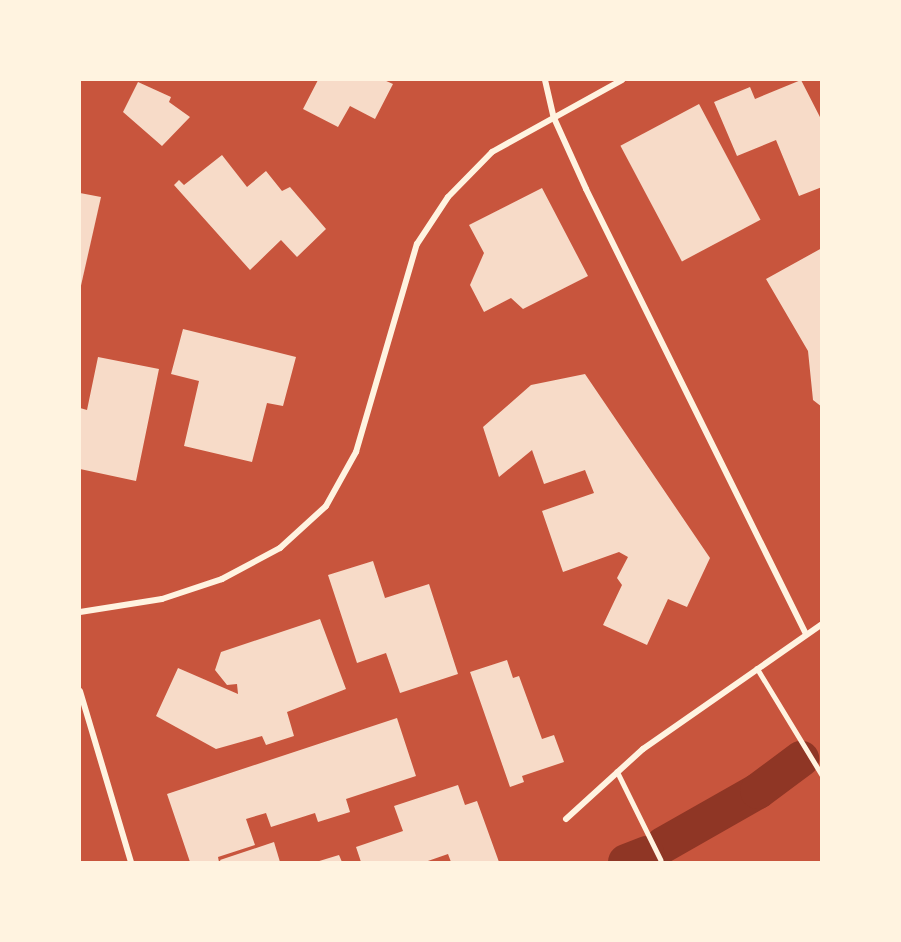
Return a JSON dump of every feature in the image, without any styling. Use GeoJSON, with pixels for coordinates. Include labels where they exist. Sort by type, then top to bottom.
{"type":"FeatureCollection","features":[{"type":"Feature","properties":{"kind":"street"},"geometry":{"type":"LineString","coordinates":[[545,80],[554,118],[805,633]]}},
{"type":"Feature","properties":{"kind":"street"},"geometry":{"type":"LineString","coordinates":[[80,612],[162,599],[222,579],[280,548],[326,506],[356,452],[417,244],[448,197],[492,152],[622,80]]}},
{"type":"Feature","properties":{"kind":"street"},"geometry":{"type":"LineString","coordinates":[[566,819],[617,771],[805,633],[822,624]]}},
{"type":"Feature","properties":{"kind":"street"},"geometry":{"type":"LineString","coordinates":[[80,691],[131,862]]}},
{"type":"Feature","properties":{"kind":"lane"},"geometry":{"type":"LineString","coordinates":[[757,668],[822,775]]}},
{"type":"Feature","properties":{"kind":"lane"},"geometry":{"type":"LineString","coordinates":[[617,771],[660,860]]}},
{"type":"Feature","properties":{"kind":"building"},"geometry":{"type":"Polygon","coordinates":[[[318,80],[384,80],[393,84],[375,119],[350,106],[338,127],[303,109],[318,80]]]}},
{"type":"Feature","properties":{"kind":"building"},"geometry":{"type":"Polygon","coordinates":[[[801,80],[822,121],[822,187],[799,196],[776,140],[737,156],[714,102],[750,87],[755,99],[801,80]]]}},
{"type":"Feature","properties":{"kind":"building"},"geometry":{"type":"Polygon","coordinates":[[[138,82],[171,97],[169,102],[190,117],[162,146],[123,112],[138,82]]]}},
{"type":"Feature","properties":{"kind":"building"},"geometry":{"type":"Polygon","coordinates":[[[699,104],[761,220],[682,261],[620,146],[699,104]]]}},
{"type":"Feature","properties":{"kind":"building"},"geometry":{"type":"Polygon","coordinates":[[[222,155],[247,187],[266,171],[282,191],[290,187],[326,229],[297,257],[281,240],[250,270],[174,185],[179,180],[184,185],[222,155]]]}},
{"type":"Feature","properties":{"kind":"building"},"geometry":{"type":"Polygon","coordinates":[[[542,188],[588,276],[523,309],[511,298],[484,312],[470,285],[484,253],[469,225],[542,188]]]}},
{"type":"Feature","properties":{"kind":"building"},"geometry":{"type":"Polygon","coordinates":[[[80,193],[101,197],[80,290],[80,193]]]}},
{"type":"Feature","properties":{"kind":"building"},"geometry":{"type":"Polygon","coordinates":[[[822,248],[822,407],[813,400],[808,351],[766,279],[822,248]]]}},
{"type":"Feature","properties":{"kind":"building"},"geometry":{"type":"Polygon","coordinates":[[[183,329],[296,357],[283,406],[267,403],[252,462],[184,446],[199,381],[171,374],[183,329]]]}},
{"type":"Feature","properties":{"kind":"building"},"geometry":{"type":"Polygon","coordinates":[[[98,357],[159,369],[136,481],[80,469],[80,408],[87,410],[98,357]]]}},
{"type":"Feature","properties":{"kind":"building"},"geometry":{"type":"Polygon","coordinates":[[[585,374],[710,558],[687,607],[668,599],[647,645],[603,625],[622,585],[617,578],[628,557],[619,552],[563,572],[542,511],[594,493],[585,470],[544,484],[532,450],[499,477],[483,427],[531,385],[585,374]]]}},
{"type":"Feature","properties":{"kind":"building"},"geometry":{"type":"Polygon","coordinates":[[[373,561],[385,598],[429,584],[458,674],[400,693],[386,653],[357,663],[328,575],[373,561]]]}},
{"type":"Feature","properties":{"kind":"building"},"geometry":{"type":"Polygon","coordinates":[[[320,619],[346,689],[287,712],[294,736],[266,745],[262,736],[216,749],[156,716],[178,668],[238,694],[237,684],[227,685],[215,670],[221,652],[320,619]]]}},
{"type":"Feature","properties":{"kind":"building"},"geometry":{"type":"Polygon","coordinates":[[[507,660],[513,678],[519,676],[542,739],[554,735],[564,762],[522,776],[524,782],[510,787],[470,672],[507,660]]]}},
{"type":"Feature","properties":{"kind":"building"},"geometry":{"type":"Polygon","coordinates":[[[397,718],[416,776],[346,799],[350,812],[318,822],[315,813],[271,827],[266,813],[246,819],[255,845],[218,857],[219,862],[190,862],[167,794],[397,718]]]}},
{"type":"Feature","properties":{"kind":"building"},"geometry":{"type":"Polygon","coordinates":[[[458,785],[465,805],[477,801],[499,862],[451,862],[448,854],[425,862],[361,862],[356,847],[403,831],[394,806],[458,785]]]}},
{"type":"Feature","properties":{"kind":"building"},"geometry":{"type":"Polygon","coordinates":[[[274,842],[280,862],[221,862],[220,860],[274,842]]]}},
{"type":"Feature","properties":{"kind":"building"},"geometry":{"type":"Polygon","coordinates":[[[339,855],[342,862],[316,862],[339,855]]]}},
{"type":"Feature","properties":{"kind":"waterway"},"geometry":{"type":"LineString","coordinates":[[663,845],[758,791],[801,759]]}},
{"type":"Feature","properties":{"kind":"waterway"},"geometry":{"type":"LineString","coordinates":[[626,862],[647,854]]}}]}
